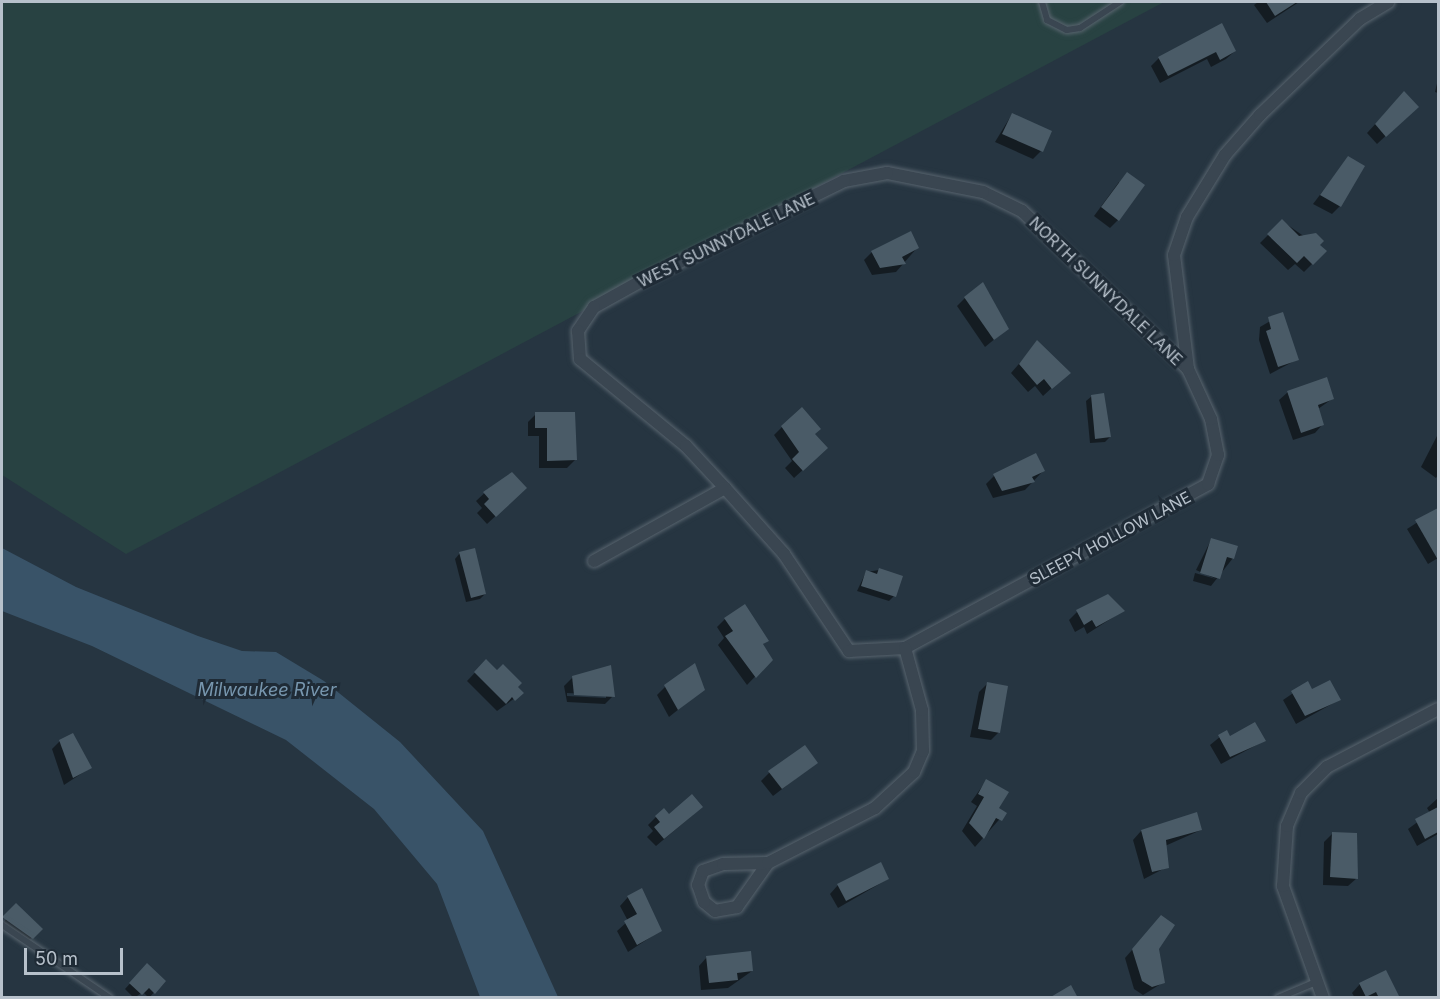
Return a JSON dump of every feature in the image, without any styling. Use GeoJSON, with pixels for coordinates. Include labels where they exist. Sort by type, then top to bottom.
{"type":"FeatureCollection","features":[{"type":"Feature","properties":{"kind":"street"},"geometry":{"type":"LineString","coordinates":[[1188,369],[1174,255],[1187,217],[1225,155],[1260,115],[1360,19],[1388,2]]}},
{"type":"Feature","properties":{"kind":"street","name":"WEST SUNNYDALE LANE"},"geometry":{"type":"LineString","coordinates":[[725,488],[686,446],[580,359],[579,331],[594,307],[641,281],[844,182],[887,173]]}},
{"type":"Feature","properties":{"kind":"street","name":"NORTH SUNNYDALE LANE"},"geometry":{"type":"LineString","coordinates":[[887,173],[983,192],[1022,211],[1188,369]]}},
{"type":"Feature","properties":{"kind":"street","name":"SLEEPY HOLLOW LANE"},"geometry":{"type":"LineString","coordinates":[[905,648],[1208,484],[1218,455],[1211,419],[1188,369]]}},
{"type":"Feature","properties":{"kind":"street"},"geometry":{"type":"LineString","coordinates":[[594,561],[725,488],[784,554],[849,651],[905,648],[922,710],[923,751],[914,772],[875,808],[768,863],[723,864],[703,872],[698,885],[704,902],[715,911],[737,907],[768,863]]}},
{"type":"Feature","properties":{"kind":"street"},"geometry":{"type":"LineString","coordinates":[[1323,998],[1283,886],[1287,826],[1301,793],[1327,767],[1438,709]]}},
{"type":"Feature","properties":{"kind":"lane"},"geometry":{"type":"LineString","coordinates":[[1042,2],[1047,20],[1067,30],[1080,28],[1120,2]]}},
{"type":"Feature","properties":{"kind":"lane"},"geometry":{"type":"LineString","coordinates":[[2,925],[110,998]]}},
{"type":"Feature","properties":{"kind":"lane"},"geometry":{"type":"LineString","coordinates":[[1278,998],[1317,982]]}},
{"type":"Feature","properties":{"kind":"green space"},"geometry":{"type":"Polygon","coordinates":[[[2,2],[1164,2],[126,554],[2,475],[2,2]]]}},
{"type":"Feature","properties":{"kind":"water","name":"Milwaukee River"},"geometry":{"type":"Polygon","coordinates":[[[2,548],[76,587],[198,636],[242,651],[276,652],[324,681],[400,742],[483,831],[558,997],[480,997],[437,884],[374,809],[286,740],[92,646],[2,611],[2,548]]]}},
{"type":"Feature","properties":{"kind":"building"},"geometry":{"type":"Polygon","coordinates":[[[1266,2],[1297,2],[1275,16],[1266,2]]]}},
{"type":"Feature","properties":{"kind":"building"},"geometry":{"type":"Polygon","coordinates":[[[1222,23],[1236,51],[1220,60],[1216,52],[1168,76],[1158,57],[1222,23]]]}},
{"type":"Feature","properties":{"kind":"building"},"geometry":{"type":"Polygon","coordinates":[[[1404,91],[1419,107],[1386,137],[1375,124],[1404,91]]]}},
{"type":"Feature","properties":{"kind":"building"},"geometry":{"type":"Polygon","coordinates":[[[1012,113],[1052,131],[1043,152],[1002,134],[1012,113]]]}},
{"type":"Feature","properties":{"kind":"building"},"geometry":{"type":"Polygon","coordinates":[[[1348,156],[1365,166],[1341,207],[1320,195],[1348,156]]]}},
{"type":"Feature","properties":{"kind":"building"},"geometry":{"type":"Polygon","coordinates":[[[1127,172],[1145,185],[1119,221],[1101,207],[1127,172]]]}},
{"type":"Feature","properties":{"kind":"building"},"geometry":{"type":"Polygon","coordinates":[[[1282,219],[1299,236],[1316,233],[1324,241],[1320,245],[1327,251],[1313,265],[1304,256],[1297,263],[1267,234],[1282,219]]]}},
{"type":"Feature","properties":{"kind":"building"},"geometry":{"type":"Polygon","coordinates":[[[911,231],[919,248],[902,257],[906,264],[880,268],[871,251],[911,231]]]}},
{"type":"Feature","properties":{"kind":"building"},"geometry":{"type":"Polygon","coordinates":[[[983,282],[1009,329],[994,340],[964,297],[983,282]]]}},
{"type":"Feature","properties":{"kind":"building"},"geometry":{"type":"Polygon","coordinates":[[[1283,312],[1299,360],[1278,367],[1266,331],[1271,329],[1268,317],[1283,312]]]}},
{"type":"Feature","properties":{"kind":"building"},"geometry":{"type":"Polygon","coordinates":[[[1037,340],[1071,373],[1052,389],[1044,379],[1037,385],[1019,364],[1037,340]]]}},
{"type":"Feature","properties":{"kind":"building"},"geometry":{"type":"Polygon","coordinates":[[[1327,377],[1334,399],[1318,405],[1324,425],[1301,433],[1287,391],[1327,377]]]}},
{"type":"Feature","properties":{"kind":"building"},"geometry":{"type":"Polygon","coordinates":[[[1104,393],[1111,437],[1095,439],[1091,395],[1104,393]]]}},
{"type":"Feature","properties":{"kind":"building"},"geometry":{"type":"Polygon","coordinates":[[[802,407],[821,429],[815,434],[828,448],[803,471],[792,459],[799,452],[781,426],[802,407]]]}},
{"type":"Feature","properties":{"kind":"building"},"geometry":{"type":"Polygon","coordinates":[[[535,412],[575,412],[577,460],[547,461],[547,428],[535,428],[535,412]]]}},
{"type":"Feature","properties":{"kind":"building"},"geometry":{"type":"Polygon","coordinates":[[[1036,453],[1045,471],[1032,477],[1035,482],[1002,491],[993,474],[1036,453]]]}},
{"type":"Feature","properties":{"kind":"building"},"geometry":{"type":"Polygon","coordinates":[[[512,472],[527,488],[496,517],[484,504],[489,499],[483,492],[512,472]]]}},
{"type":"Feature","properties":{"kind":"building"},"geometry":{"type":"Polygon","coordinates":[[[1438,508],[1438,560],[1415,520],[1438,508]]]}},
{"type":"Feature","properties":{"kind":"building"},"geometry":{"type":"Polygon","coordinates":[[[1211,538],[1238,546],[1234,559],[1227,557],[1220,579],[1200,573],[1211,538]]]}},
{"type":"Feature","properties":{"kind":"building"},"geometry":{"type":"Polygon","coordinates":[[[475,548],[486,594],[471,598],[459,552],[475,548]]]}},
{"type":"Feature","properties":{"kind":"building"},"geometry":{"type":"Polygon","coordinates":[[[879,568],[903,576],[896,597],[861,586],[866,570],[877,574],[879,568]]]}},
{"type":"Feature","properties":{"kind":"building"},"geometry":{"type":"Polygon","coordinates":[[[1108,594],[1125,611],[1096,627],[1092,620],[1084,625],[1076,610],[1108,594]]]}},
{"type":"Feature","properties":{"kind":"building"},"geometry":{"type":"Polygon","coordinates":[[[745,604],[769,641],[763,644],[773,660],[756,678],[725,636],[733,631],[724,618],[745,604]]]}},
{"type":"Feature","properties":{"kind":"building"},"geometry":{"type":"Polygon","coordinates":[[[486,659],[497,670],[503,664],[522,683],[518,687],[524,693],[515,701],[512,697],[506,704],[474,672],[486,659]]]}},
{"type":"Feature","properties":{"kind":"building"},"geometry":{"type":"Polygon","coordinates":[[[695,663],[705,690],[678,710],[664,685],[695,663]]]}},
{"type":"Feature","properties":{"kind":"building"},"geometry":{"type":"Polygon","coordinates":[[[611,665],[615,697],[574,695],[572,676],[611,665]]]}},
{"type":"Feature","properties":{"kind":"building"},"geometry":{"type":"Polygon","coordinates":[[[1330,680],[1341,700],[1305,716],[1291,691],[1308,681],[1312,689],[1330,680]]]}},
{"type":"Feature","properties":{"kind":"building"},"geometry":{"type":"Polygon","coordinates":[[[987,682],[1008,686],[1000,733],[978,729],[987,682]]]}},
{"type":"Feature","properties":{"kind":"building"},"geometry":{"type":"Polygon","coordinates":[[[1255,722],[1266,741],[1230,757],[1218,735],[1227,730],[1230,736],[1255,722]]]}},
{"type":"Feature","properties":{"kind":"building"},"geometry":{"type":"Polygon","coordinates":[[[73,733],[92,768],[73,778],[59,740],[73,733]]]}},
{"type":"Feature","properties":{"kind":"building"},"geometry":{"type":"Polygon","coordinates":[[[805,745],[818,763],[782,789],[768,771],[805,745]]]}},
{"type":"Feature","properties":{"kind":"building"},"geometry":{"type":"Polygon","coordinates":[[[986,779],[1009,792],[999,808],[1007,813],[1002,821],[996,818],[984,839],[969,823],[984,797],[978,794],[986,779]]]}},
{"type":"Feature","properties":{"kind":"building"},"geometry":{"type":"Polygon","coordinates":[[[692,794],[703,807],[664,839],[654,827],[660,822],[655,816],[664,808],[669,814],[692,794]]]}},
{"type":"Feature","properties":{"kind":"building"},"geometry":{"type":"Polygon","coordinates":[[[1438,807],[1438,832],[1425,839],[1415,819],[1438,807]]]}},
{"type":"Feature","properties":{"kind":"building"},"geometry":{"type":"Polygon","coordinates":[[[1197,812],[1202,830],[1166,840],[1169,868],[1152,872],[1141,830],[1197,812]]]}},
{"type":"Feature","properties":{"kind":"building"},"geometry":{"type":"Polygon","coordinates":[[[1332,832],[1357,833],[1358,879],[1330,877],[1332,832]]]}},
{"type":"Feature","properties":{"kind":"building"},"geometry":{"type":"Polygon","coordinates":[[[881,862],[889,879],[846,901],[837,884],[881,862]]]}},
{"type":"Feature","properties":{"kind":"building"},"geometry":{"type":"Polygon","coordinates":[[[642,888],[662,931],[637,945],[624,921],[637,914],[627,896],[642,888]]]}},
{"type":"Feature","properties":{"kind":"building"},"geometry":{"type":"Polygon","coordinates":[[[16,903],[43,929],[33,939],[2,917],[16,903]]]}},
{"type":"Feature","properties":{"kind":"building"},"geometry":{"type":"Polygon","coordinates":[[[1161,915],[1175,925],[1159,949],[1165,983],[1152,987],[1142,981],[1132,949],[1161,915]]]}},
{"type":"Feature","properties":{"kind":"building"},"geometry":{"type":"Polygon","coordinates":[[[751,951],[753,971],[737,973],[738,980],[709,983],[706,956],[751,951]]]}},
{"type":"Feature","properties":{"kind":"building"},"geometry":{"type":"Polygon","coordinates":[[[147,963],[166,981],[155,994],[149,988],[142,995],[129,983],[147,963]]]}},
{"type":"Feature","properties":{"kind":"building"},"geometry":{"type":"Polygon","coordinates":[[[1386,970],[1400,998],[1379,998],[1376,992],[1366,997],[1359,983],[1386,970]]]}},
{"type":"Feature","properties":{"kind":"building"},"geometry":{"type":"Polygon","coordinates":[[[1071,985],[1078,998],[1049,998],[1071,985]]]}}]}
